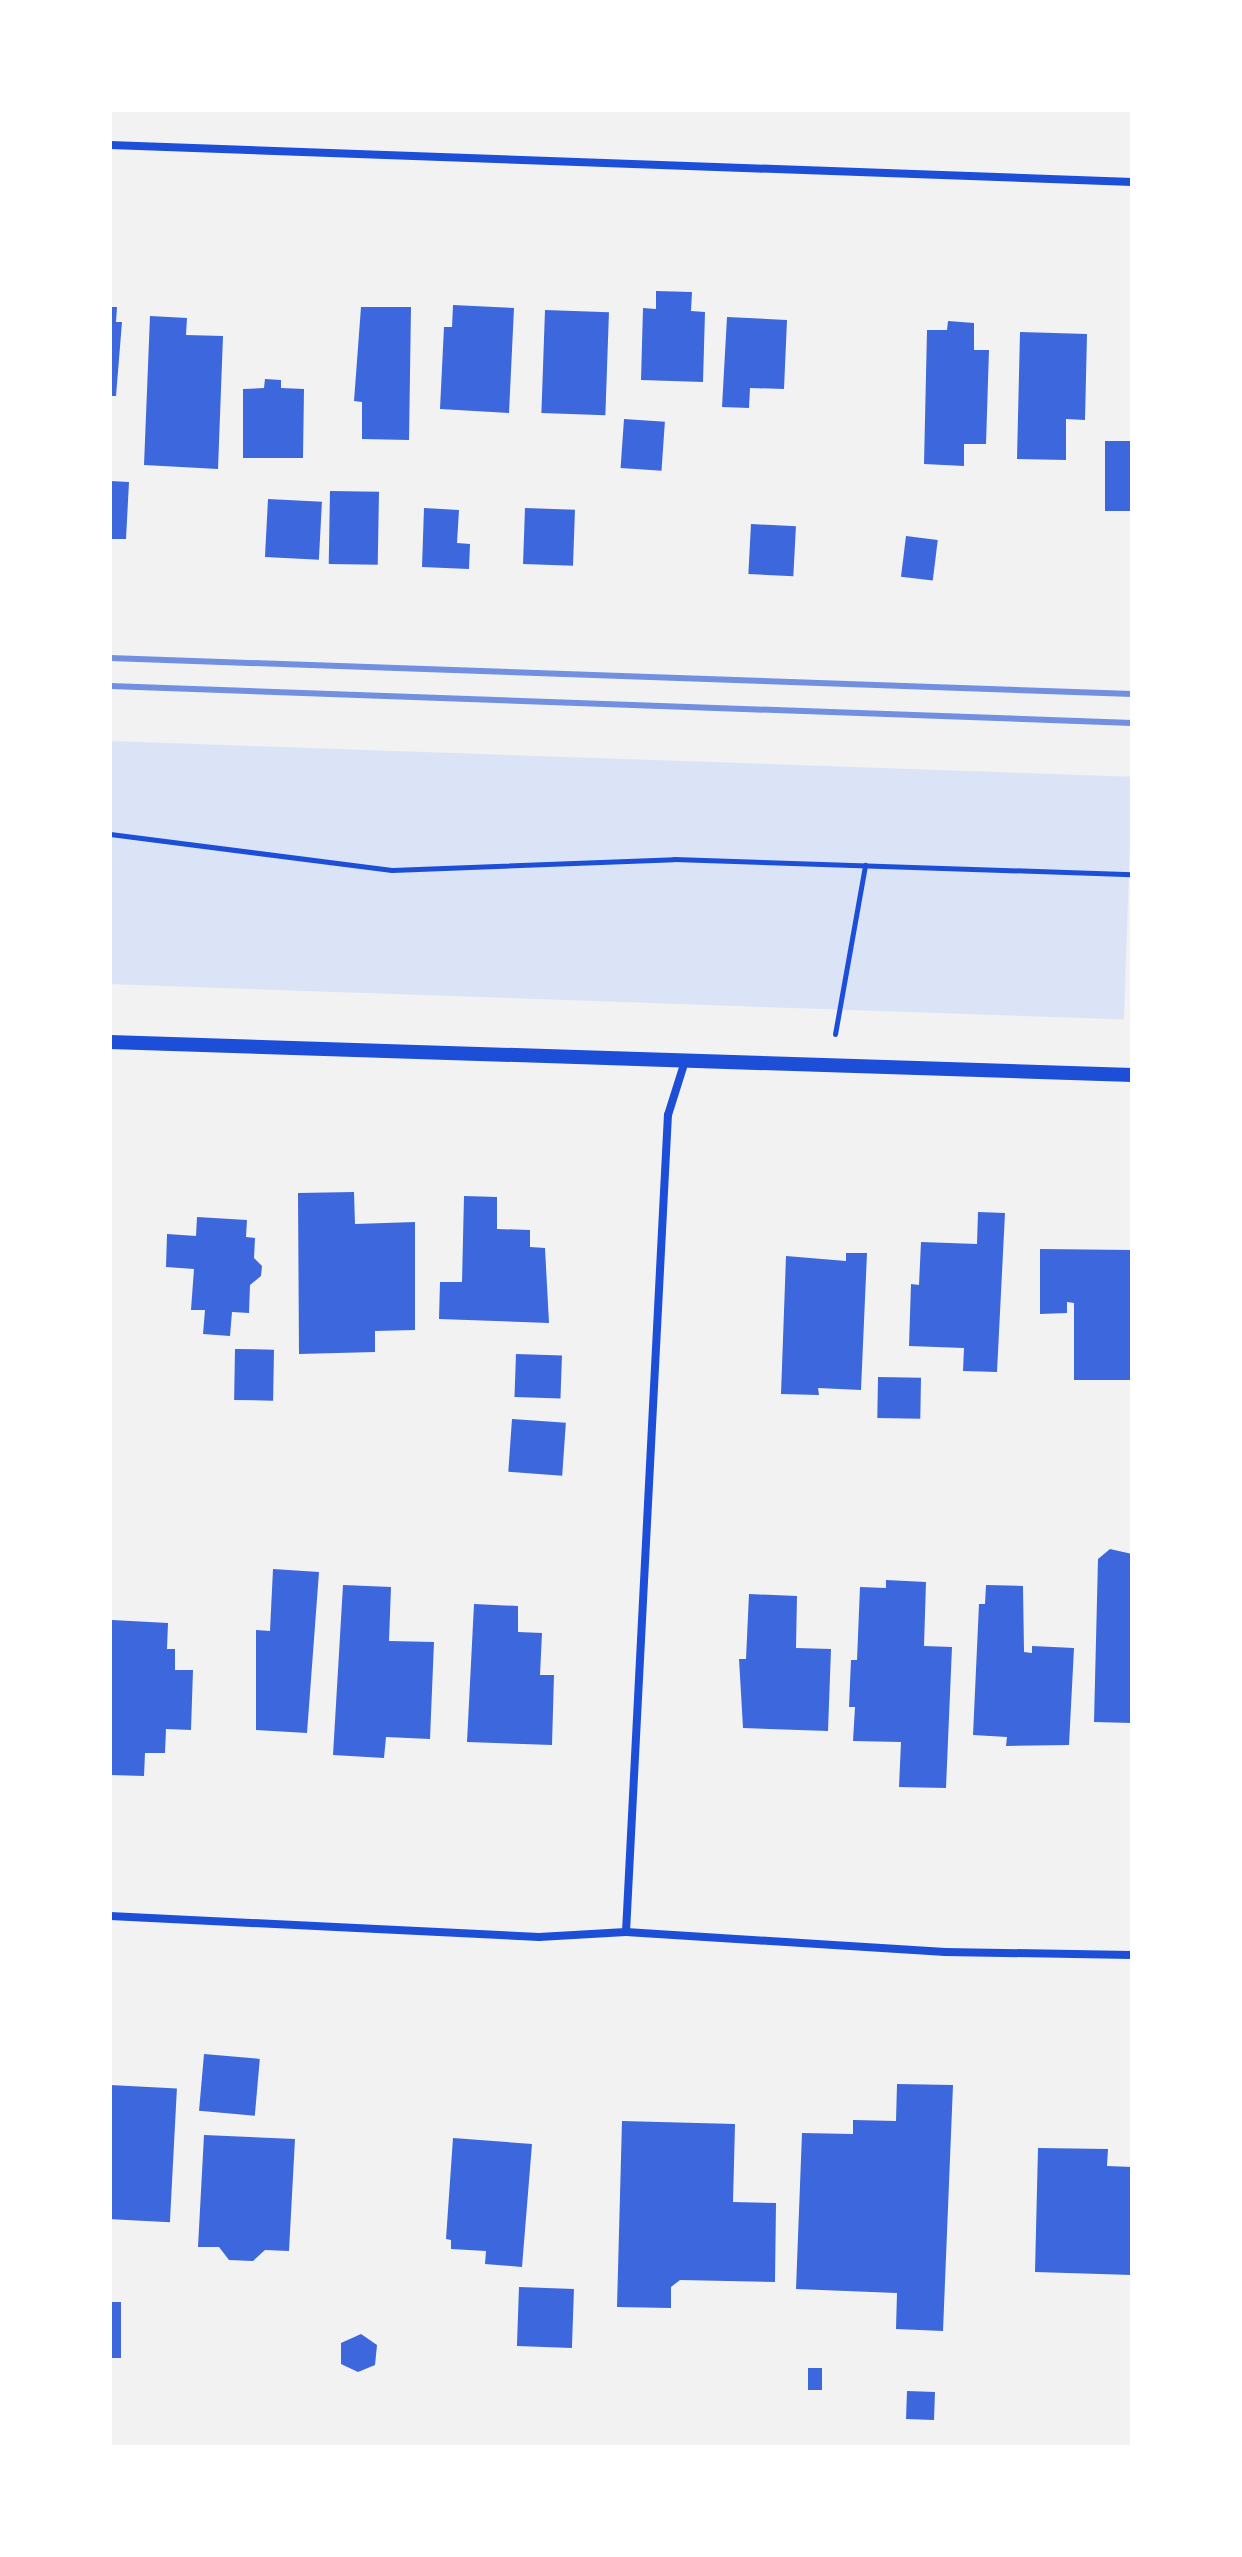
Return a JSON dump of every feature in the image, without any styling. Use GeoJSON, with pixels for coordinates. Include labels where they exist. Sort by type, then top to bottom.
{"type":"FeatureCollection","features":[{"type":"Feature","properties":{"kind":"street"},"geometry":{"type":"LineString","coordinates":[[110,145],[1132,182]]}},
{"type":"Feature","properties":{"kind":"street"},"geometry":{"type":"LineString","coordinates":[[110,1042],[1132,1075]]}},
{"type":"Feature","properties":{"kind":"street"},"geometry":{"type":"LineString","coordinates":[[626,1932],[668,1115],[685,1060]]}},
{"type":"Feature","properties":{"kind":"street"},"geometry":{"type":"LineString","coordinates":[[110,1916],[539,1937],[626,1932],[685,1940],[945,1952],[1132,1955]]}},
{"type":"Feature","properties":{"kind":"path"},"geometry":{"type":"LineString","coordinates":[[110,834],[392,870],[674,859],[1132,874]]}},
{"type":"Feature","properties":{"kind":"path"},"geometry":{"type":"LineString","coordinates":[[829,1064],[865,865]]}},
{"type":"Feature","properties":{"kind":"shaded area"},"geometry":{"type":"Polygon","coordinates":[[[110,741],[1132,777],[1124,1020],[110,984],[110,741]]]}},
{"type":"Feature","properties":{"kind":"building"},"geometry":{"type":"Polygon","coordinates":[[[656,291],[692,292],[691,311],[705,312],[703,382],[641,380],[643,308],[656,309],[656,291]]]}},
{"type":"Feature","properties":{"kind":"building"},"geometry":{"type":"Polygon","coordinates":[[[453,305],[514,308],[509,413],[440,409],[444,327],[452,327],[453,305]]]}},
{"type":"Feature","properties":{"kind":"building"},"geometry":{"type":"Polygon","coordinates":[[[110,307],[117,307],[116,322],[122,322],[116,396],[110,396],[110,307]]]}},
{"type":"Feature","properties":{"kind":"building"},"geometry":{"type":"Polygon","coordinates":[[[361,307],[411,307],[409,440],[362,439],[362,402],[354,401],[361,307]]]}},
{"type":"Feature","properties":{"kind":"building"},"geometry":{"type":"Polygon","coordinates":[[[545,310],[609,312],[605,415],[541,413],[545,310]]]}},
{"type":"Feature","properties":{"kind":"building"},"geometry":{"type":"Polygon","coordinates":[[[150,316],[187,318],[186,335],[223,336],[218,469],[144,465],[150,316]]]}},
{"type":"Feature","properties":{"kind":"building"},"geometry":{"type":"Polygon","coordinates":[[[727,317],[787,320],[784,389],[750,388],[749,408],[722,407],[727,317]]]}},
{"type":"Feature","properties":{"kind":"building"},"geometry":{"type":"Polygon","coordinates":[[[948,321],[974,323],[974,350],[989,350],[986,444],[964,444],[964,466],[924,464],[927,330],[947,330],[948,321]]]}},
{"type":"Feature","properties":{"kind":"building"},"geometry":{"type":"Polygon","coordinates":[[[1020,332],[1087,334],[1085,420],[1066,419],[1066,460],[1017,459],[1020,332]]]}},
{"type":"Feature","properties":{"kind":"building"},"geometry":{"type":"Polygon","coordinates":[[[265,379],[281,380],[281,388],[304,389],[303,458],[243,458],[243,389],[264,388],[265,379]]]}},
{"type":"Feature","properties":{"kind":"building"},"geometry":{"type":"Polygon","coordinates":[[[624,419],[665,422],[661,471],[621,468],[624,419]]]}},
{"type":"Feature","properties":{"kind":"building"},"geometry":{"type":"Polygon","coordinates":[[[1105,441],[1132,441],[1132,511],[1105,511],[1105,441]]]}},
{"type":"Feature","properties":{"kind":"building"},"geometry":{"type":"Polygon","coordinates":[[[110,481],[129,482],[126,539],[110,539],[110,481]]]}},
{"type":"Feature","properties":{"kind":"building"},"geometry":{"type":"Polygon","coordinates":[[[330,491],[379,492],[378,565],[329,564],[330,491]]]}},
{"type":"Feature","properties":{"kind":"building"},"geometry":{"type":"Polygon","coordinates":[[[268,499],[322,502],[319,560],[265,557],[268,499]]]}},
{"type":"Feature","properties":{"kind":"building"},"geometry":{"type":"Polygon","coordinates":[[[424,508],[459,510],[457,543],[470,544],[469,569],[422,567],[424,508]]]}},
{"type":"Feature","properties":{"kind":"building"},"geometry":{"type":"Polygon","coordinates":[[[525,508],[575,510],[573,566],[523,564],[525,508]]]}},
{"type":"Feature","properties":{"kind":"building"},"geometry":{"type":"Polygon","coordinates":[[[751,524],[796,526],[793,576],[748,574],[751,524]]]}},
{"type":"Feature","properties":{"kind":"building"},"geometry":{"type":"Polygon","coordinates":[[[906,536],[938,540],[933,581],[901,577],[906,536]]]}},
{"type":"Feature","properties":{"kind":"building"},"geometry":{"type":"Polygon","coordinates":[[[354,1192],[355,1224],[415,1222],[415,1330],[375,1331],[375,1352],[299,1354],[298,1193],[354,1192]]]}},
{"type":"Feature","properties":{"kind":"building"},"geometry":{"type":"Polygon","coordinates":[[[464,1196],[497,1197],[497,1229],[530,1230],[530,1247],[545,1248],[549,1323],[439,1319],[440,1282],[462,1282],[464,1196]]]}},
{"type":"Feature","properties":{"kind":"building"},"geometry":{"type":"Polygon","coordinates":[[[978,1212],[1005,1213],[997,1372],[963,1371],[964,1348],[909,1346],[911,1284],[919,1285],[921,1242],[977,1244],[978,1212]]]}},
{"type":"Feature","properties":{"kind":"building"},"geometry":{"type":"Polygon","coordinates":[[[197,1217],[247,1220],[246,1237],[255,1238],[254,1258],[262,1266],[261,1276],[250,1285],[249,1313],[232,1312],[230,1336],[203,1334],[205,1310],[191,1310],[194,1269],[166,1267],[167,1234],[196,1236],[197,1217]]]}},
{"type":"Feature","properties":{"kind":"building"},"geometry":{"type":"Polygon","coordinates":[[[1040,1249],[1132,1250],[1132,1380],[1074,1380],[1074,1303],[1067,1302],[1067,1313],[1040,1314],[1040,1249]]]}},
{"type":"Feature","properties":{"kind":"building"},"geometry":{"type":"Polygon","coordinates":[[[846,1253],[867,1253],[861,1390],[818,1388],[819,1395],[781,1394],[786,1256],[846,1261],[846,1253]]]}},
{"type":"Feature","properties":{"kind":"building"},"geometry":{"type":"Polygon","coordinates":[[[235,1349],[274,1350],[273,1401],[234,1400],[235,1349]]]}},
{"type":"Feature","properties":{"kind":"building"},"geometry":{"type":"Polygon","coordinates":[[[516,1354],[562,1356],[560,1399],[514,1397],[516,1354]]]}},
{"type":"Feature","properties":{"kind":"building"},"geometry":{"type":"Polygon","coordinates":[[[878,1377],[921,1378],[920,1419],[877,1418],[878,1377]]]}},
{"type":"Feature","properties":{"kind":"building"},"geometry":{"type":"Polygon","coordinates":[[[512,1419],[566,1423],[562,1476],[508,1472],[512,1419]]]}},
{"type":"Feature","properties":{"kind":"building"},"geometry":{"type":"Polygon","coordinates":[[[1110,1549],[1132,1554],[1132,1723],[1094,1722],[1098,1559],[1110,1549]]]}},
{"type":"Feature","properties":{"kind":"building"},"geometry":{"type":"Polygon","coordinates":[[[273,1569],[319,1572],[307,1733],[256,1730],[256,1630],[270,1631],[273,1569]]]}},
{"type":"Feature","properties":{"kind":"building"},"geometry":{"type":"Polygon","coordinates":[[[886,1580],[926,1582],[924,1646],[952,1647],[946,1788],[899,1787],[901,1742],[853,1741],[855,1707],[849,1707],[851,1660],[857,1660],[860,1587],[886,1588],[886,1580]]]}},
{"type":"Feature","properties":{"kind":"building"},"geometry":{"type":"Polygon","coordinates":[[[343,1585],[391,1587],[389,1641],[434,1642],[430,1739],[386,1737],[384,1758],[333,1755],[343,1585]]]}},
{"type":"Feature","properties":{"kind":"building"},"geometry":{"type":"Polygon","coordinates":[[[986,1585],[1023,1586],[1024,1652],[1032,1653],[1032,1646],[1074,1648],[1069,1745],[1006,1746],[1007,1737],[973,1735],[979,1604],[985,1604],[986,1585]]]}},
{"type":"Feature","properties":{"kind":"building"},"geometry":{"type":"Polygon","coordinates":[[[749,1594],[797,1596],[796,1648],[831,1649],[828,1731],[743,1728],[739,1659],[746,1659],[749,1594]]]}},
{"type":"Feature","properties":{"kind":"building"},"geometry":{"type":"Polygon","coordinates":[[[474,1604],[518,1606],[518,1632],[542,1633],[540,1675],[554,1675],[552,1745],[467,1742],[474,1604]]]}},
{"type":"Feature","properties":{"kind":"building"},"geometry":{"type":"Polygon","coordinates":[[[112,1620],[168,1623],[167,1649],[175,1649],[175,1670],[193,1670],[191,1730],[166,1729],[165,1753],[145,1753],[144,1776],[110,1775],[112,1620]]]}},
{"type":"Feature","properties":{"kind":"building"},"geometry":{"type":"Polygon","coordinates":[[[204,2054],[260,2059],[255,2116],[199,2111],[204,2054]]]}},
{"type":"Feature","properties":{"kind":"building"},"geometry":{"type":"Polygon","coordinates":[[[897,2084],[953,2085],[943,2331],[896,2329],[897,2293],[796,2289],[802,2133],[853,2134],[853,2120],[896,2121],[897,2084]]]}},
{"type":"Feature","properties":{"kind":"building"},"geometry":{"type":"Polygon","coordinates":[[[110,2085],[177,2089],[170,2222],[110,2219],[110,2085]]]}},
{"type":"Feature","properties":{"kind":"building"},"geometry":{"type":"Polygon","coordinates":[[[622,2121],[735,2124],[733,2202],[776,2203],[775,2282],[680,2280],[671,2287],[671,2308],[617,2307],[622,2121]]]}},
{"type":"Feature","properties":{"kind":"building"},"geometry":{"type":"Polygon","coordinates":[[[204,2135],[295,2139],[289,2251],[265,2250],[253,2261],[229,2260],[219,2247],[198,2247],[204,2135]]]}},
{"type":"Feature","properties":{"kind":"building"},"geometry":{"type":"Polygon","coordinates":[[[453,2138],[532,2144],[522,2267],[485,2264],[486,2251],[451,2249],[451,2240],[446,2239],[453,2138]]]}},
{"type":"Feature","properties":{"kind":"building"},"geometry":{"type":"Polygon","coordinates":[[[1038,2148],[1108,2149],[1107,2166],[1132,2167],[1132,2275],[1035,2272],[1038,2148]]]}},
{"type":"Feature","properties":{"kind":"building"},"geometry":{"type":"Polygon","coordinates":[[[519,2287],[574,2289],[572,2348],[517,2346],[519,2287]]]}},
{"type":"Feature","properties":{"kind":"building"},"geometry":{"type":"Polygon","coordinates":[[[110,2302],[121,2302],[121,2358],[110,2358],[110,2302]]]}},
{"type":"Feature","properties":{"kind":"building"},"geometry":{"type":"Polygon","coordinates":[[[361,2334],[377,2345],[375,2365],[358,2372],[341,2364],[341,2343],[361,2334]]]}},
{"type":"Feature","properties":{"kind":"building"},"geometry":{"type":"Polygon","coordinates":[[[808,2368],[822,2368],[822,2390],[808,2390],[808,2368]]]}},
{"type":"Feature","properties":{"kind":"building"},"geometry":{"type":"Polygon","coordinates":[[[907,2391],[935,2392],[934,2420],[906,2419],[907,2391]]]}},
{"type":"Feature","properties":{"kind":"railway"},"geometry":{"type":"LineString","coordinates":[[110,658],[1132,694]]}},
{"type":"Feature","properties":{"kind":"railway"},"geometry":{"type":"LineString","coordinates":[[110,686],[1132,723]]}}]}
